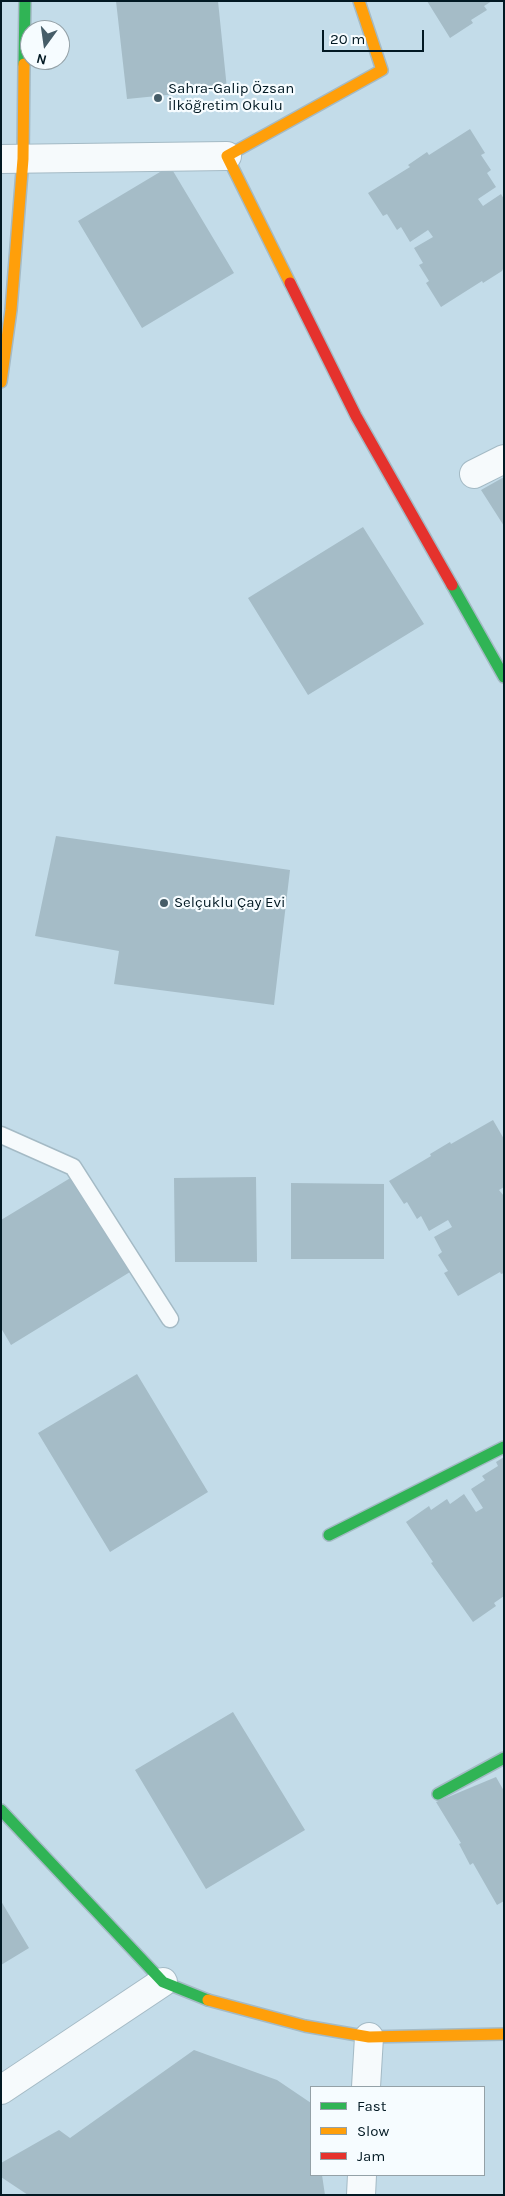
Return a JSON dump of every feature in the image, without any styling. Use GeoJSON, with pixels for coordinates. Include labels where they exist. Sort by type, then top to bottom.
{"type":"FeatureCollection","features":[{"type":"Feature","properties":{"kind":"street"},"geometry":{"type":"LineString","coordinates":[[1,382],[11,310],[12,159],[25,1]]}},
{"type":"Feature","properties":{"kind":"street"},"geometry":{"type":"LineString","coordinates":[[12,159],[227,156],[382,70],[358,1]]}},
{"type":"Feature","properties":{"kind":"street"},"geometry":{"type":"LineString","coordinates":[[227,156],[356,416],[504,677]]}},
{"type":"Feature","properties":{"kind":"street"},"geometry":{"type":"LineString","coordinates":[[474,474],[504,459]]}},
{"type":"Feature","properties":{"kind":"street"},"geometry":{"type":"LineString","coordinates":[[330,1535],[504,1447]]}},
{"type":"Feature","properties":{"kind":"street"},"geometry":{"type":"LineString","coordinates":[[438,1794],[504,1758]]}},
{"type":"Feature","properties":{"kind":"street"},"geometry":{"type":"LineString","coordinates":[[2,1813],[163,1982],[221,2004],[305,2026],[369,2037],[504,2034]]}},
{"type":"Feature","properties":{"kind":"street"},"geometry":{"type":"LineString","coordinates":[[1,2090],[163,1982]]}},
{"type":"Feature","properties":{"kind":"street"},"geometry":{"type":"LineString","coordinates":[[366,2086],[369,2037]]}},
{"type":"Feature","properties":{"kind":"street"},"geometry":{"type":"LineString","coordinates":[[361,2195],[362,2176]]}},
{"type":"Feature","properties":{"kind":"lane"},"geometry":{"type":"LineString","coordinates":[[1,1135],[73,1168],[170,1320]]}},
{"type":"Feature","properties":{"kind":"building"},"geometry":{"type":"Polygon","coordinates":[[[116,1],[218,1],[227,89],[127,99],[116,1]]]}},
{"type":"Feature","properties":{"kind":"building"},"geometry":{"type":"Polygon","coordinates":[[[427,1],[492,1],[484,6],[487,10],[471,20],[473,23],[450,38],[427,1]]]}},
{"type":"Feature","properties":{"kind":"building"},"geometry":{"type":"Polygon","coordinates":[[[470,129],[485,153],[481,155],[491,170],[487,173],[496,187],[478,199],[483,206],[501,194],[504,199],[504,267],[502,271],[483,283],[482,281],[441,307],[426,283],[429,281],[419,265],[423,263],[414,248],[433,237],[428,230],[410,242],[401,227],[397,230],[387,214],[383,216],[368,193],[410,167],[408,165],[427,152],[429,155],[470,129]]]}},
{"type":"Feature","properties":{"kind":"building"},"geometry":{"type":"Polygon","coordinates":[[[170,166],[234,273],[142,328],[78,221],[170,166]]]}},
{"type":"Feature","properties":{"kind":"building"},"geometry":{"type":"Polygon","coordinates":[[[504,477],[504,526],[481,490],[504,477]]]}},
{"type":"Feature","properties":{"kind":"building"},"geometry":{"type":"Polygon","coordinates":[[[363,527],[424,624],[308,695],[248,598],[363,527]]]}},
{"type":"Feature","properties":{"kind":"building","name":"Selçuklu Çay Evi"},"geometry":{"type":"Polygon","coordinates":[[[56,836],[290,870],[274,1005],[114,984],[119,951],[35,936],[56,836]]]}},
{"type":"Feature","properties":{"kind":"building"},"geometry":{"type":"Polygon","coordinates":[[[493,1120],[504,1139],[504,1187],[499,1190],[504,1196],[504,1273],[501,1274],[500,1272],[458,1296],[444,1273],[448,1271],[438,1255],[442,1252],[434,1237],[452,1227],[448,1220],[429,1231],[421,1216],[417,1219],[407,1202],[404,1204],[389,1181],[431,1156],[430,1154],[450,1142],[451,1144],[493,1120]]]}},
{"type":"Feature","properties":{"kind":"building"},"geometry":{"type":"Polygon","coordinates":[[[72,1177],[130,1272],[11,1345],[1,1328],[1,1220],[72,1177]]]}},
{"type":"Feature","properties":{"kind":"building"},"geometry":{"type":"Polygon","coordinates":[[[256,1177],[257,1262],[175,1262],[174,1178],[256,1177]]]}},
{"type":"Feature","properties":{"kind":"building"},"geometry":{"type":"Polygon","coordinates":[[[291,1183],[384,1184],[384,1259],[291,1259],[291,1183]]]}},
{"type":"Feature","properties":{"kind":"building"},"geometry":{"type":"Polygon","coordinates":[[[137,1374],[208,1492],[110,1552],[38,1433],[137,1374]]]}},
{"type":"Feature","properties":{"kind":"building"},"geometry":{"type":"Polygon","coordinates":[[[504,1457],[504,1596],[494,1603],[496,1606],[473,1622],[431,1563],[433,1562],[406,1522],[429,1506],[431,1510],[447,1499],[450,1504],[464,1494],[476,1512],[483,1508],[471,1489],[485,1480],[482,1476],[498,1466],[496,1462],[504,1457]]]}},
{"type":"Feature","properties":{"kind":"building"},"geometry":{"type":"Polygon","coordinates":[[[233,1712],[305,1830],[206,1889],[135,1770],[233,1712]]]}},
{"type":"Feature","properties":{"kind":"building"},"geometry":{"type":"Polygon","coordinates":[[[496,1777],[504,1791],[504,1901],[497,1905],[473,1863],[470,1865],[459,1844],[461,1843],[436,1802],[496,1777]]]}},
{"type":"Feature","properties":{"kind":"building"},"geometry":{"type":"Polygon","coordinates":[[[1,1901],[29,1948],[1,1965],[1,1901]]]}},
{"type":"Feature","properties":{"kind":"building"},"geometry":{"type":"Polygon","coordinates":[[[194,2050],[277,2080],[310,2102],[310,2176],[322,2176],[325,2195],[28,2195],[1,2177],[1,2163],[59,2130],[70,2138],[194,2050]]]}},
{"type":"Feature","properties":{"kind":"traffic: fast"},"geometry":{"type":"LineString","coordinates":[[25,1],[25,20]]}},
{"type":"Feature","properties":{"kind":"traffic: fast"},"geometry":{"type":"LineString","coordinates":[[452,585],[504,677]]}},
{"type":"Feature","properties":{"kind":"traffic: fast"},"geometry":{"type":"LineString","coordinates":[[329,1535],[504,1447]]}},
{"type":"Feature","properties":{"kind":"traffic: fast"},"geometry":{"type":"LineString","coordinates":[[438,1794],[504,1758]]}},
{"type":"Feature","properties":{"kind":"traffic: fast"},"geometry":{"type":"LineString","coordinates":[[1,1810],[163,1982],[208,2000]]}},
{"type":"Feature","properties":{"kind":"traffic: slow"},"geometry":{"type":"LineString","coordinates":[[290,283],[227,156],[382,70],[359,1]]}},
{"type":"Feature","properties":{"kind":"traffic: slow"},"geometry":{"type":"LineString","coordinates":[[1,382],[11,310],[23,159],[24,70]]}},
{"type":"Feature","properties":{"kind":"traffic: slow"},"geometry":{"type":"LineString","coordinates":[[208,2000],[305,2026],[369,2037],[504,2034]]}},
{"type":"Feature","properties":{"kind":"traffic: jam"},"geometry":{"type":"LineString","coordinates":[[290,283],[356,416],[452,585]]}},
{"type":"Feature","properties":{"kind":"place","name":"Sahra-Galip Özsan İlköğretim Okulu"},"geometry":{"type":"Point","coordinates":[158,98]}},
{"type":"Feature","properties":{"kind":"place","name":"Selçuklu Çay Evi"},"geometry":{"type":"Point","coordinates":[164,903]}}]}
